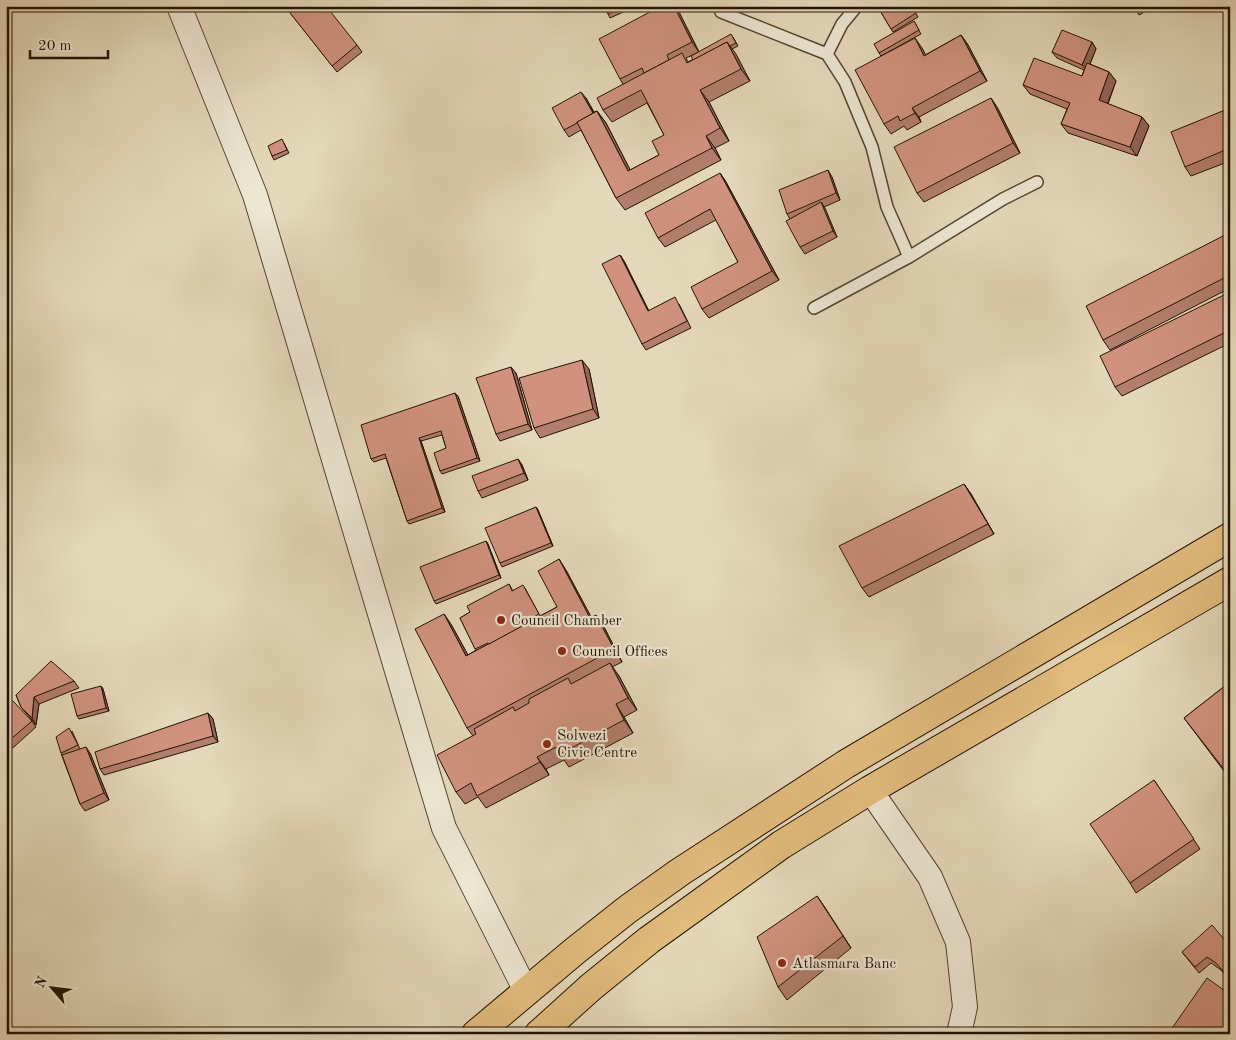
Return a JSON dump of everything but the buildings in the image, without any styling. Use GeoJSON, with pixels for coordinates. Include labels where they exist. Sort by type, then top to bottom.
{"type":"FeatureCollection","features":[{"type":"Feature","properties":{"kind":"highway"},"geometry":{"type":"LineString","coordinates":[[476,1034],[628,909],[680,872],[846,764],[1230,537]]}},
{"type":"Feature","properties":{"kind":"highway"},"geometry":{"type":"LineString","coordinates":[[538,1034],[590,987],[672,923],[781,846],[870,790],[1230,581]]}},
{"type":"Feature","properties":{"kind":"street"},"geometry":{"type":"LineString","coordinates":[[179,6],[255,195],[444,828],[526,991]]}},
{"type":"Feature","properties":{"kind":"street"},"geometry":{"type":"LineString","coordinates":[[870,790],[930,877],[958,942],[965,1008],[958,1034]]}},
{"type":"Feature","properties":{"kind":"lane"},"geometry":{"type":"LineString","coordinates":[[826,54],[842,24],[857,6]]}},
{"type":"Feature","properties":{"kind":"lane"},"geometry":{"type":"LineString","coordinates":[[721,12],[826,54],[845,82],[872,147],[886,207],[908,257]]}},
{"type":"Feature","properties":{"kind":"lane"},"geometry":{"type":"LineString","coordinates":[[814,308],[908,257],[1003,199],[1037,182]]}},
{"type":"Feature","properties":{"kind":"place","name":"Council Chamber"},"geometry":{"type":"Point","coordinates":[501,620]}},
{"type":"Feature","properties":{"kind":"place","name":"Council Offices"},"geometry":{"type":"Point","coordinates":[562,651]}},
{"type":"Feature","properties":{"kind":"place","name":"Solwezi Civic Centre"},"geometry":{"type":"Point","coordinates":[547,744]}},
{"type":"Feature","properties":{"kind":"place","name":"Atlasmara Banc"},"geometry":{"type":"Point","coordinates":[782,963]}}]}
